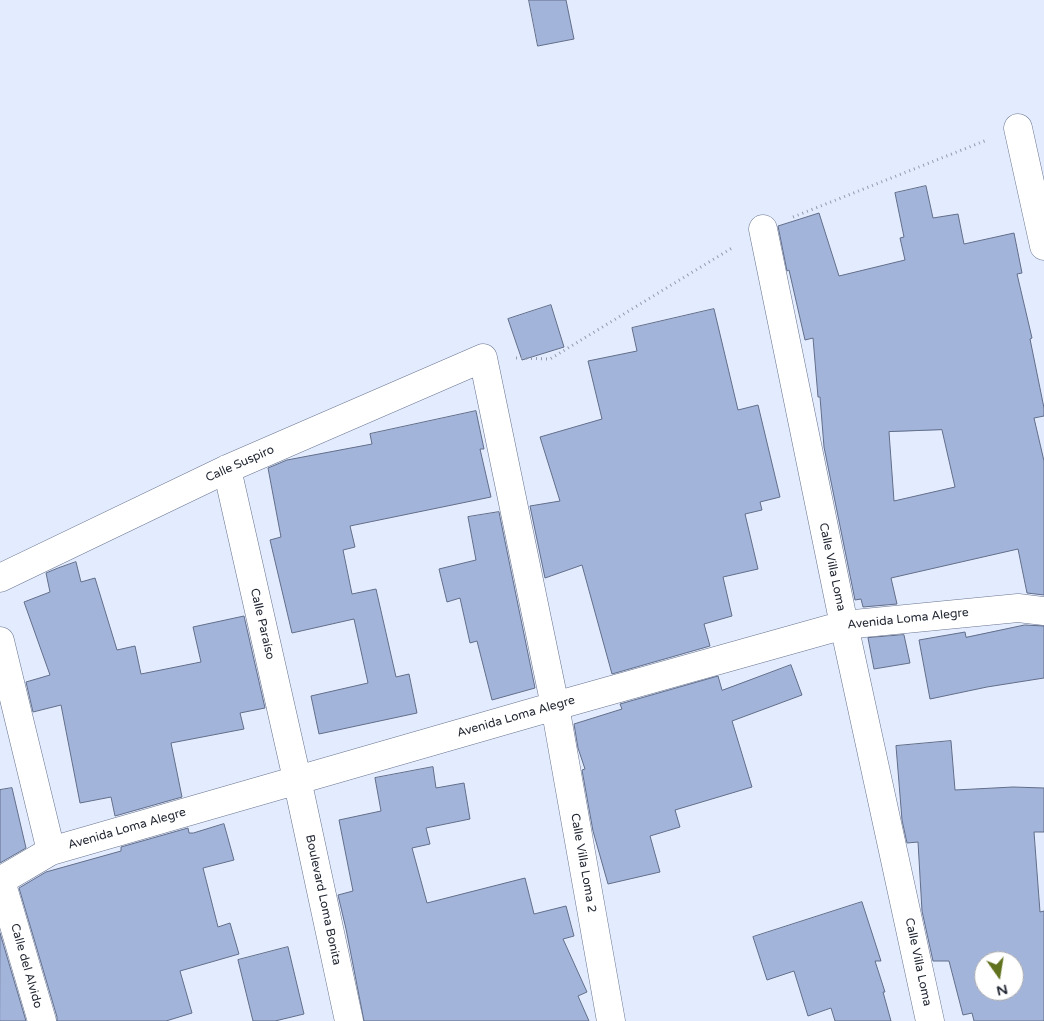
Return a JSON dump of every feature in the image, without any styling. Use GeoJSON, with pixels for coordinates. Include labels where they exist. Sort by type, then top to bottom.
{"type":"FeatureCollection","features":[{"type":"Feature","properties":{"kind":"street"},"geometry":{"type":"LineString","coordinates":[[1018,128],[1044,246]]}},
{"type":"Feature","properties":{"kind":"street","name":"Calle Villa Loma"},"geometry":{"type":"LineString","coordinates":[[763,229],[844,625],[930,1021]]}},
{"type":"Feature","properties":{"kind":"street","name":"Calle Suspiro"},"geometry":{"type":"LineString","coordinates":[[0,578],[227,469],[483,358]]}},
{"type":"Feature","properties":{"kind":"street","name":"Calle Villa Loma 2"},"geometry":{"type":"LineString","coordinates":[[483,358],[555,706],[611,1021]]}},
{"type":"Feature","properties":{"kind":"street","name":"Calle Paraíso"},"geometry":{"type":"LineString","coordinates":[[227,469],[297,780]]}},
{"type":"Feature","properties":{"kind":"street","name":"Avenida Loma Alegre"},"geometry":{"type":"LineString","coordinates":[[1,881],[50,851],[844,625],[1018,608],[1044,611]]}},
{"type":"Feature","properties":{"kind":"street"},"geometry":{"type":"LineString","coordinates":[[0,641],[50,851]]}},
{"type":"Feature","properties":{"kind":"street","name":"Boulevard Loma Bonita"},"geometry":{"type":"LineString","coordinates":[[297,780],[349,1021]]}},
{"type":"Feature","properties":{"kind":"street","name":"Calle del Alvido"},"geometry":{"type":"LineString","coordinates":[[1,881],[42,1021]]}},
{"type":"Feature","properties":{"kind":"building"},"geometry":{"type":"Polygon","coordinates":[[[529,0],[566,0],[574,39],[538,46],[529,0]]]}},
{"type":"Feature","properties":{"kind":"building"},"geometry":{"type":"Polygon","coordinates":[[[926,186],[933,218],[958,214],[964,244],[1014,233],[1022,273],[1017,274],[1032,338],[1030,339],[1044,408],[1044,416],[1034,418],[1044,461],[1044,595],[1027,593],[1018,549],[891,578],[897,604],[863,607],[861,599],[855,600],[824,447],[813,338],[805,340],[789,270],[787,271],[778,226],[819,213],[839,276],[905,260],[900,238],[904,237],[895,193],[926,186]],[[942,430],[889,432],[894,501],[955,487],[942,430]]]}},
{"type":"Feature","properties":{"kind":"building"},"geometry":{"type":"Polygon","coordinates":[[[551,305],[564,347],[522,360],[508,319],[551,305]]]}},
{"type":"Feature","properties":{"kind":"building"},"geometry":{"type":"Polygon","coordinates":[[[714,309],[738,410],[758,405],[780,497],[760,502],[762,510],[745,514],[758,569],[723,577],[732,616],[704,624],[710,646],[612,674],[582,565],[545,578],[530,506],[560,501],[540,437],[602,419],[588,361],[637,351],[632,328],[714,309]]]}},
{"type":"Feature","properties":{"kind":"building"},"geometry":{"type":"Polygon","coordinates":[[[476,411],[484,449],[480,449],[491,497],[350,526],[355,547],[343,550],[352,594],[376,589],[396,677],[409,674],[417,713],[319,734],[311,696],[368,683],[354,619],[292,633],[270,540],[281,537],[268,468],[287,460],[372,444],[370,434],[476,411]]]}},
{"type":"Feature","properties":{"kind":"building"},"geometry":{"type":"Polygon","coordinates":[[[499,512],[535,688],[492,700],[477,641],[470,643],[460,598],[447,602],[439,569],[476,560],[468,517],[499,512]]]}},
{"type":"Feature","properties":{"kind":"building"},"geometry":{"type":"Polygon","coordinates":[[[76,562],[81,582],[95,578],[117,650],[135,646],[141,674],[201,662],[193,627],[244,616],[265,708],[240,713],[244,729],[171,743],[182,797],[115,816],[111,797],[80,803],[61,705],[33,712],[26,682],[50,675],[24,602],[50,592],[46,573],[76,562]]]}},
{"type":"Feature","properties":{"kind":"building"},"geometry":{"type":"Polygon","coordinates":[[[1025,625],[1044,626],[1044,678],[930,699],[919,640],[965,632],[966,637],[1025,625]]]}},
{"type":"Feature","properties":{"kind":"building"},"geometry":{"type":"Polygon","coordinates":[[[904,635],[910,663],[874,669],[868,638],[904,635]]]}},
{"type":"Feature","properties":{"kind":"building"},"geometry":{"type":"Polygon","coordinates":[[[791,665],[802,695],[732,721],[752,787],[675,810],[680,827],[650,836],[660,872],[608,884],[593,831],[582,770],[585,769],[578,748],[574,724],[622,709],[620,704],[718,676],[722,690],[791,665]]]}},
{"type":"Feature","properties":{"kind":"building"},"geometry":{"type":"Polygon","coordinates":[[[951,741],[955,790],[1013,787],[1044,788],[1044,832],[1034,832],[1040,912],[1044,911],[1044,1021],[974,1021],[972,1013],[963,1015],[949,961],[933,961],[922,911],[918,842],[907,843],[902,820],[896,746],[951,741]]]}},
{"type":"Feature","properties":{"kind":"building"},"geometry":{"type":"Polygon","coordinates":[[[433,767],[436,788],[464,783],[470,819],[426,828],[430,844],[412,848],[427,903],[525,878],[534,914],[566,906],[574,936],[563,939],[587,992],[578,996],[589,1021],[364,1021],[338,895],[353,891],[339,820],[381,811],[375,778],[433,767]]]}},
{"type":"Feature","properties":{"kind":"building"},"geometry":{"type":"Polygon","coordinates":[[[12,788],[26,848],[0,863],[0,790],[12,788]]]}},
{"type":"Feature","properties":{"kind":"building"},"geometry":{"type":"Polygon","coordinates":[[[224,824],[234,860],[203,868],[218,927],[230,923],[239,954],[180,971],[192,1013],[166,1021],[57,1021],[19,888],[46,872],[121,851],[121,847],[188,828],[189,833],[193,833],[224,824]]]}},
{"type":"Feature","properties":{"kind":"building"},"geometry":{"type":"Polygon","coordinates":[[[862,902],[881,961],[875,961],[885,992],[883,992],[891,1021],[835,1021],[831,1008],[808,1016],[794,971],[767,980],[753,937],[862,902]]]}},
{"type":"Feature","properties":{"kind":"building"},"geometry":{"type":"Polygon","coordinates":[[[0,933],[26,1021],[0,1021],[0,933]]]}},
{"type":"Feature","properties":{"kind":"building"},"geometry":{"type":"Polygon","coordinates":[[[288,947],[304,1014],[275,1021],[253,1021],[238,960],[288,947]]]}}]}
